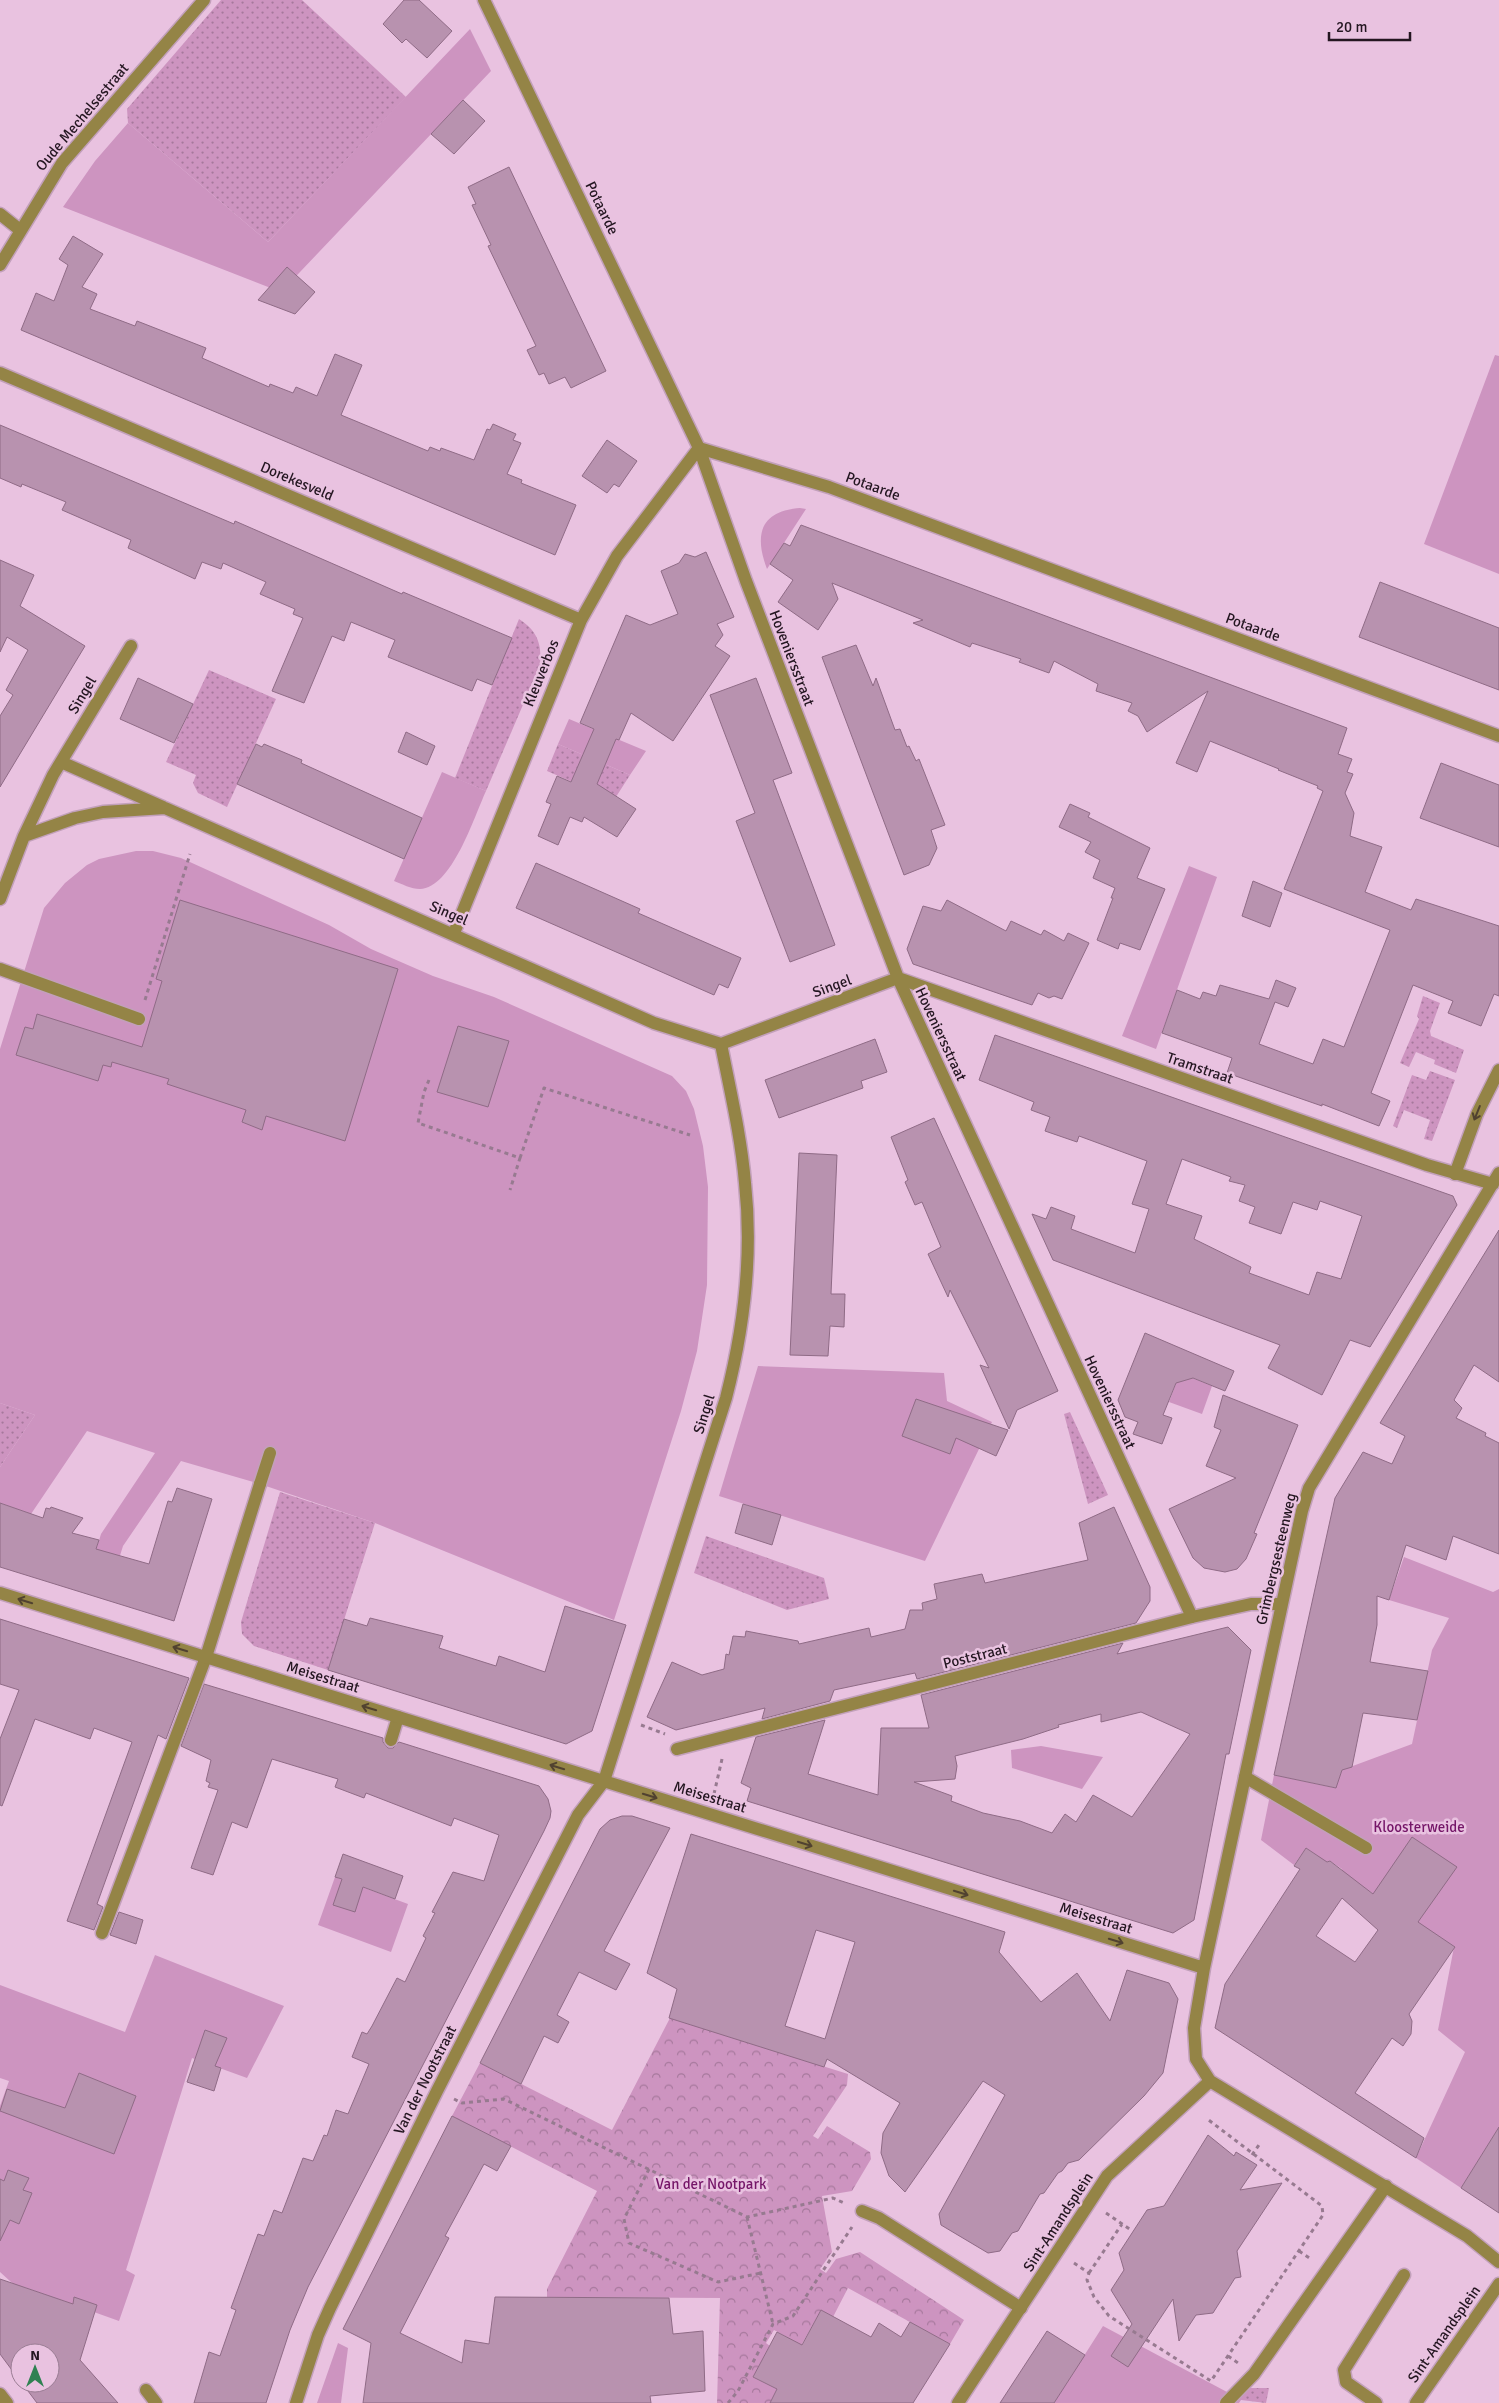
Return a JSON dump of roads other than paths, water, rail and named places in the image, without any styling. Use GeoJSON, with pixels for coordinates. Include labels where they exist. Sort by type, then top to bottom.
{"type":"FeatureCollection","features":[{"type":"Feature","properties":{"kind":"street","name":"Oude Mechelsestraat"},"geometry":{"type":"LineString","coordinates":[[0,265],[62,163],[204,0]]}},
{"type":"Feature","properties":{"kind":"street","name":"Potaarde"},"geometry":{"type":"LineString","coordinates":[[484,0],[699,448],[829,487],[1499,736]]}},
{"type":"Feature","properties":{"kind":"street"},"geometry":{"type":"LineString","coordinates":[[0,214],[20,230]]}},
{"type":"Feature","properties":{"kind":"street","name":"Dorekesveld"},"geometry":{"type":"LineString","coordinates":[[0,373],[581,620]]}},
{"type":"Feature","properties":{"kind":"street","name":"Kleuverbos"},"geometry":{"type":"LineString","coordinates":[[454,933],[581,620],[617,556],[699,448]]}},
{"type":"Feature","properties":{"kind":"street","name":"Hoveniersstraat"},"geometry":{"type":"LineString","coordinates":[[699,448],[746,581],[898,978],[1192,1617]]}},
{"type":"Feature","properties":{"kind":"street","name":"Singel"},"geometry":{"type":"LineString","coordinates":[[0,899],[24,836],[61,762],[131,646]]}},
{"type":"Feature","properties":{"kind":"street","name":"Singel"},"geometry":{"type":"LineString","coordinates":[[61,762],[454,933],[654,1023],[720,1044],[898,978]]}},
{"type":"Feature","properties":{"kind":"street","name":"Singel"},"geometry":{"type":"LineString","coordinates":[[24,836],[74,818],[103,812],[166,808]]}},
{"type":"Feature","properties":{"kind":"street"},"geometry":{"type":"LineString","coordinates":[[0,969],[138,1019]]}},
{"type":"Feature","properties":{"kind":"street","name":"Tramstraat"},"geometry":{"type":"LineString","coordinates":[[898,978],[1455,1174],[1496,1179]]}},
{"type":"Feature","properties":{"kind":"street","name":"Singel"},"geometry":{"type":"LineString","coordinates":[[604,1781],[726,1398],[741,1329],[748,1260],[746,1184],[738,1132],[720,1044]]}},
{"type":"Feature","properties":{"kind":"street"},"geometry":{"type":"LineString","coordinates":[[1455,1174],[1477,1114],[1499,1070]]}},
{"type":"Feature","properties":{"kind":"street","name":"Grimbergsesteenweg"},"geometry":{"type":"LineString","coordinates":[[1204,1968],[1302,1511],[1314,1478],[1496,1179]]}},
{"type":"Feature","properties":{"kind":"street"},"geometry":{"type":"LineString","coordinates":[[102,1933],[206,1657],[270,1453]]}},
{"type":"Feature","properties":{"kind":"street","name":"Meisestraat"},"geometry":{"type":"LineString","coordinates":[[0,1593],[1204,1968]]}},
{"type":"Feature","properties":{"kind":"street","name":"Poststraat"},"geometry":{"type":"LineString","coordinates":[[677,1749],[1192,1617],[1251,1604],[1282,1604]]}},
{"type":"Feature","properties":{"kind":"street"},"geometry":{"type":"LineString","coordinates":[[391,1740],[398,1717]]}},
{"type":"Feature","properties":{"kind":"street"},"geometry":{"type":"LineString","coordinates":[[1245,1777],[1366,1848]]}},
{"type":"Feature","properties":{"kind":"street","name":"Van der Nootstraat"},"geometry":{"type":"LineString","coordinates":[[296,2403],[318,2335],[330,2308],[437,2091],[578,1815],[604,1781]]}},
{"type":"Feature","properties":{"kind":"street"},"geometry":{"type":"LineString","coordinates":[[1204,1968],[1194,2028],[1194,2049],[1196,2059],[1210,2081],[1467,2236],[1499,2262]]}},
{"type":"Feature","properties":{"kind":"street","name":"Sint-Amandsplein"},"geometry":{"type":"LineString","coordinates":[[958,2403],[1108,2176],[1210,2081]]}},
{"type":"Feature","properties":{"kind":"street"},"geometry":{"type":"LineString","coordinates":[[1226,2403],[1254,2374],[1386,2186]]}},
{"type":"Feature","properties":{"kind":"street"},"geometry":{"type":"LineString","coordinates":[[862,2211],[879,2218],[1021,2308]]}},
{"type":"Feature","properties":{"kind":"street"},"geometry":{"type":"LineString","coordinates":[[1376,2403],[1346,2382],[1344,2370],[1404,2275]]}},
{"type":"Feature","properties":{"kind":"street","name":"Sint-Amandsplein"},"geometry":{"type":"LineString","coordinates":[[1416,2403],[1499,2284]]}},
{"type":"Feature","properties":{"kind":"street"},"geometry":{"type":"LineString","coordinates":[[146,2390],[156,2403]]}},
{"type":"Feature","properties":{"kind":"street"},"geometry":{"type":"LineString","coordinates":[[0,2394],[7,2403]]}},
{"type":"Feature","properties":{"kind":"park label","name":"Kloosterweide"},"geometry":{"type":"Point","coordinates":[1419,1827]}},
{"type":"Feature","properties":{"kind":"park label","name":"Van der Nootpark"},"geometry":{"type":"Point","coordinates":[711,2184]}}]}
